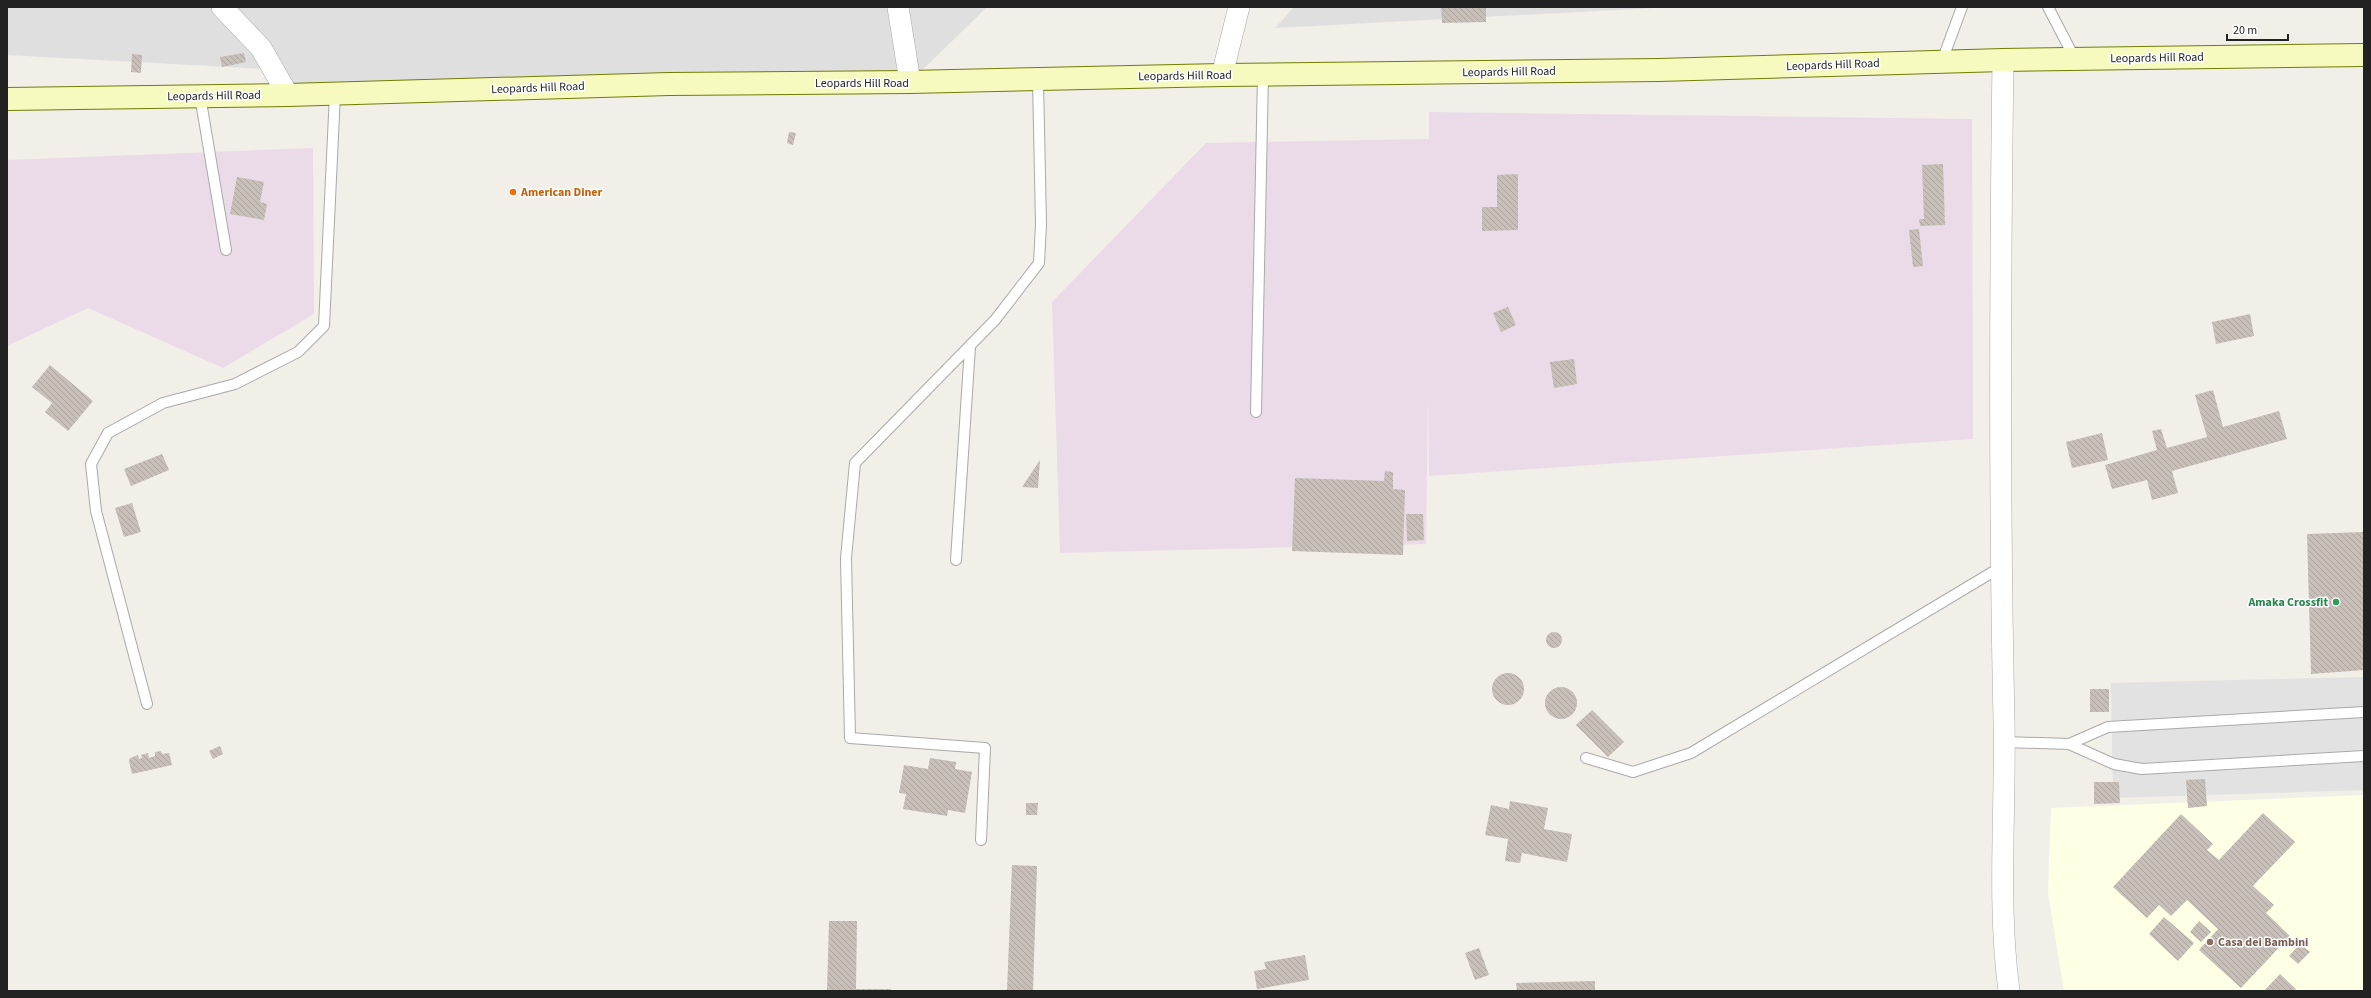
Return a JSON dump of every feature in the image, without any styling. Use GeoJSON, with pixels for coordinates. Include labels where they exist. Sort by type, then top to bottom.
{"type":"FeatureCollection","features":[{"type":"Feature","properties":{"kind":"main road","name":"Leopards Hill Road"},"geometry":{"type":"LineString","coordinates":[[7,99],[335,94],[668,84],[910,82],[1222,75],[1659,70],[2003,60],[2364,55]]}},
{"type":"Feature","properties":{"kind":"street"},"geometry":{"type":"LineString","coordinates":[[222,7],[261,48],[288,95]]}},
{"type":"Feature","properties":{"kind":"street"},"geometry":{"type":"LineString","coordinates":[[898,7],[910,82]]}},
{"type":"Feature","properties":{"kind":"street"},"geometry":{"type":"LineString","coordinates":[[1222,75],[1239,7]]}},
{"type":"Feature","properties":{"kind":"street"},"geometry":{"type":"LineString","coordinates":[[2003,60],[2000,286],[2001,567],[2004,742],[2001,858],[2006,966],[2009,991]]}},
{"type":"Feature","properties":{"kind":"lane"},"geometry":{"type":"LineString","coordinates":[[1942,62],[1962,7]]}},
{"type":"Feature","properties":{"kind":"lane"},"geometry":{"type":"LineString","coordinates":[[2048,7],[2075,59]]}},
{"type":"Feature","properties":{"kind":"lane"},"geometry":{"type":"LineString","coordinates":[[1256,412],[1263,75]]}},
{"type":"Feature","properties":{"kind":"lane"},"geometry":{"type":"LineString","coordinates":[[981,840],[985,748],[850,738],[846,558],[855,463],[995,320],[1039,263],[1041,224],[1038,80]]}},
{"type":"Feature","properties":{"kind":"lane"},"geometry":{"type":"LineString","coordinates":[[147,704],[96,511],[91,464],[108,434],[164,404],[235,384],[298,352],[324,326],[335,94]]}},
{"type":"Feature","properties":{"kind":"lane"},"geometry":{"type":"LineString","coordinates":[[200,96],[226,250]]}},
{"type":"Feature","properties":{"kind":"lane"},"geometry":{"type":"LineString","coordinates":[[956,560],[970,347]]}},
{"type":"Feature","properties":{"kind":"lane"},"geometry":{"type":"LineString","coordinates":[[1586,758],[1633,772],[1691,753],[2001,567]]}},
{"type":"Feature","properties":{"kind":"lane"},"geometry":{"type":"LineString","coordinates":[[2069,744],[2108,726],[2364,712]]}},
{"type":"Feature","properties":{"kind":"lane"},"geometry":{"type":"LineString","coordinates":[[2004,742],[2069,744],[2114,764],[2142,769],[2364,756]]}},
{"type":"Feature","properties":{"kind":"shaded area"},"geometry":{"type":"Polygon","coordinates":[[[7,7],[987,7],[910,82],[288,95],[263,69],[7,55],[7,7]]]}},
{"type":"Feature","properties":{"kind":"shaded area"},"geometry":{"type":"Polygon","coordinates":[[[1294,7],[1674,7],[1275,28],[1294,7]]]}},
{"type":"Feature","properties":{"kind":"shaded area"},"geometry":{"type":"Polygon","coordinates":[[[1429,112],[1972,119],[1973,439],[1429,476],[1428,394],[1426,544],[1060,553],[1052,302],[1206,143],[1429,139],[1429,112]]]}},
{"type":"Feature","properties":{"kind":"shaded area"},"geometry":{"type":"Polygon","coordinates":[[[313,148],[314,314],[223,368],[88,308],[7,346],[7,160],[313,148]]]}},
{"type":"Feature","properties":{"kind":"shaded area"},"geometry":{"type":"Polygon","coordinates":[[[2364,677],[2364,790],[2113,798],[2111,683],[2364,677]]]}},
{"type":"Feature","properties":{"kind":"shaded area","name":"Casa dei Bambini"},"geometry":{"type":"Polygon","coordinates":[[[2364,795],[2364,991],[2064,991],[2048,893],[2051,808],[2364,795]]]}},
{"type":"Feature","properties":{"kind":"building"},"geometry":{"type":"Polygon","coordinates":[[[1441,7],[1486,7],[1486,22],[1442,23],[1441,7]]]}},
{"type":"Feature","properties":{"kind":"building"},"geometry":{"type":"Polygon","coordinates":[[[244,53],[246,62],[222,67],[220,57],[244,53]]]}},
{"type":"Feature","properties":{"kind":"building"},"geometry":{"type":"Polygon","coordinates":[[[132,54],[142,55],[141,73],[131,72],[132,54]]]}},
{"type":"Feature","properties":{"kind":"building"},"geometry":{"type":"Polygon","coordinates":[[[789,132],[796,133],[793,145],[787,143],[789,132]]]}},
{"type":"Feature","properties":{"kind":"building"},"geometry":{"type":"Polygon","coordinates":[[[1943,164],[1945,225],[1920,226],[1919,219],[1924,219],[1922,165],[1943,164]]]}},
{"type":"Feature","properties":{"kind":"building"},"geometry":{"type":"Polygon","coordinates":[[[1518,174],[1518,230],[1482,231],[1482,207],[1497,207],[1497,175],[1518,174]]]}},
{"type":"Feature","properties":{"kind":"building"},"geometry":{"type":"Polygon","coordinates":[[[237,177],[264,182],[260,202],[267,204],[264,220],[230,214],[237,177]]]}},
{"type":"Feature","properties":{"kind":"building"},"geometry":{"type":"Polygon","coordinates":[[[1919,229],[1923,266],[1913,267],[1909,230],[1919,229]]]}},
{"type":"Feature","properties":{"kind":"building"},"geometry":{"type":"Polygon","coordinates":[[[1508,307],[1516,325],[1501,332],[1493,313],[1508,307]]]}},
{"type":"Feature","properties":{"kind":"building"},"geometry":{"type":"Polygon","coordinates":[[[2250,314],[2254,336],[2216,344],[2212,322],[2250,314]]]}},
{"type":"Feature","properties":{"kind":"building"},"geometry":{"type":"Polygon","coordinates":[[[1574,359],[1577,384],[1554,388],[1550,362],[1574,359]]]}},
{"type":"Feature","properties":{"kind":"building"},"geometry":{"type":"Polygon","coordinates":[[[50,365],[93,401],[68,431],[45,412],[52,403],[32,387],[50,365]]]}},
{"type":"Feature","properties":{"kind":"building"},"geometry":{"type":"Polygon","coordinates":[[[2213,390],[2223,427],[2279,411],[2287,439],[2172,471],[2178,493],[2152,500],[2147,480],[2112,489],[2105,465],[2157,450],[2152,431],[2161,429],[2167,448],[2207,437],[2195,395],[2213,390]]]}},
{"type":"Feature","properties":{"kind":"building"},"geometry":{"type":"Polygon","coordinates":[[[2102,433],[2108,460],[2072,468],[2066,442],[2102,433]]]}},
{"type":"Feature","properties":{"kind":"building"},"geometry":{"type":"Polygon","coordinates":[[[162,454],[169,470],[131,486],[124,469],[162,454]]]}},
{"type":"Feature","properties":{"kind":"building"},"geometry":{"type":"Polygon","coordinates":[[[1040,460],[1038,488],[1022,487],[1040,460]]]}},
{"type":"Feature","properties":{"kind":"building"},"geometry":{"type":"Polygon","coordinates":[[[1385,471],[1393,472],[1393,489],[1405,490],[1403,555],[1292,551],[1295,478],[1384,481],[1385,471]]]}},
{"type":"Feature","properties":{"kind":"building"},"geometry":{"type":"Polygon","coordinates":[[[132,503],[141,532],[124,537],[115,508],[132,503]]]}},
{"type":"Feature","properties":{"kind":"building"},"geometry":{"type":"Polygon","coordinates":[[[1406,514],[1423,514],[1424,540],[1407,541],[1406,514]]]}},
{"type":"Feature","properties":{"kind":"building","name":"Amaka Crossfit"},"geometry":{"type":"Polygon","coordinates":[[[2364,532],[2364,670],[2311,674],[2307,534],[2364,532]]]}},
{"type":"Feature","properties":{"kind":"building"},"geometry":{"type":"Polygon","coordinates":[[[1551,632],[1557,632],[1562,637],[1560,646],[1557,648],[1551,648],[1546,643],[1546,637],[1551,632]]]}},
{"type":"Feature","properties":{"kind":"building"},"geometry":{"type":"Polygon","coordinates":[[[1505,673],[1511,673],[1521,680],[1524,689],[1523,695],[1517,702],[1511,705],[1505,705],[1495,698],[1492,692],[1492,686],[1499,676],[1505,673]]]}},
{"type":"Feature","properties":{"kind":"building"},"geometry":{"type":"Polygon","coordinates":[[[1558,687],[1564,687],[1574,694],[1577,703],[1576,709],[1570,716],[1564,719],[1558,719],[1548,712],[1545,706],[1545,700],[1552,690],[1558,687]]]}},
{"type":"Feature","properties":{"kind":"building"},"geometry":{"type":"Polygon","coordinates":[[[2090,689],[2109,689],[2109,712],[2090,712],[2090,689]]]}},
{"type":"Feature","properties":{"kind":"building"},"geometry":{"type":"Polygon","coordinates":[[[1592,710],[1624,742],[1608,757],[1576,725],[1592,710]]]}},
{"type":"Feature","properties":{"kind":"building"},"geometry":{"type":"Polygon","coordinates":[[[220,746],[223,754],[213,759],[209,751],[220,746]]]}},
{"type":"Feature","properties":{"kind":"building"},"geometry":{"type":"Polygon","coordinates":[[[161,751],[162,754],[169,753],[172,765],[132,774],[129,761],[130,758],[138,755],[139,759],[142,758],[141,755],[148,753],[149,758],[155,756],[155,752],[161,751]]]}},
{"type":"Feature","properties":{"kind":"building"},"geometry":{"type":"Polygon","coordinates":[[[930,758],[956,762],[955,769],[972,772],[965,813],[948,810],[947,816],[903,809],[906,794],[899,793],[904,765],[928,769],[930,758]]]}},
{"type":"Feature","properties":{"kind":"building"},"geometry":{"type":"Polygon","coordinates":[[[2205,779],[2207,806],[2188,808],[2186,780],[2205,779]]]}},
{"type":"Feature","properties":{"kind":"building"},"geometry":{"type":"Polygon","coordinates":[[[2094,782],[2119,782],[2120,803],[2094,804],[2094,782]]]}},
{"type":"Feature","properties":{"kind":"building"},"geometry":{"type":"Polygon","coordinates":[[[1510,801],[1548,808],[1544,829],[1572,834],[1567,862],[1522,853],[1520,863],[1505,861],[1508,839],[1485,835],[1491,805],[1509,809],[1510,801]]]}},
{"type":"Feature","properties":{"kind":"building"},"geometry":{"type":"Polygon","coordinates":[[[1026,803],[1038,803],[1037,815],[1026,815],[1026,803]]]}},
{"type":"Feature","properties":{"kind":"building"},"geometry":{"type":"Polygon","coordinates":[[[2263,813],[2295,842],[2253,886],[2274,905],[2266,913],[2290,936],[2241,988],[2199,950],[2218,929],[2187,900],[2171,916],[2159,905],[2147,918],[2113,887],[2181,814],[2213,844],[2207,850],[2219,860],[2263,813]]]}},
{"type":"Feature","properties":{"kind":"building"},"geometry":{"type":"Polygon","coordinates":[[[1012,865],[1037,866],[1033,991],[1007,991],[1012,865]]]}},
{"type":"Feature","properties":{"kind":"building"},"geometry":{"type":"Polygon","coordinates":[[[2164,917],[2194,943],[2178,961],[2149,934],[2164,917]]]}},
{"type":"Feature","properties":{"kind":"building"},"geometry":{"type":"Polygon","coordinates":[[[829,921],[857,921],[856,989],[891,989],[891,991],[827,991],[829,921]]]}},
{"type":"Feature","properties":{"kind":"building"},"geometry":{"type":"Polygon","coordinates":[[[2199,921],[2211,932],[2201,942],[2190,932],[2199,921]]]}},
{"type":"Feature","properties":{"kind":"building"},"geometry":{"type":"Polygon","coordinates":[[[2300,944],[2310,952],[2298,964],[2289,956],[2300,944]]]}},
{"type":"Feature","properties":{"kind":"building"},"geometry":{"type":"Polygon","coordinates":[[[1479,948],[1489,975],[1475,980],[1465,953],[1479,948]]]}},
{"type":"Feature","properties":{"kind":"building"},"geometry":{"type":"Polygon","coordinates":[[[1305,955],[1309,980],[1257,989],[1254,971],[1266,969],[1264,962],[1305,955]]]}},
{"type":"Feature","properties":{"kind":"building"},"geometry":{"type":"Polygon","coordinates":[[[2280,974],[2296,989],[2294,991],[2264,991],[2280,974]]]}},
{"type":"Feature","properties":{"kind":"building"},"geometry":{"type":"Polygon","coordinates":[[[1595,981],[1595,991],[1517,991],[1516,983],[1595,981]]]}},
{"type":"Feature","properties":{"kind":"place","name":"American Diner"},"geometry":{"type":"Point","coordinates":[513,192]}},
{"type":"Feature","properties":{"kind":"place","name":"Amaka Crossfit"},"geometry":{"type":"Point","coordinates":[2336,602]}},
{"type":"Feature","properties":{"kind":"place","name":"Casa dei Bambini"},"geometry":{"type":"Point","coordinates":[2210,942]}}]}
